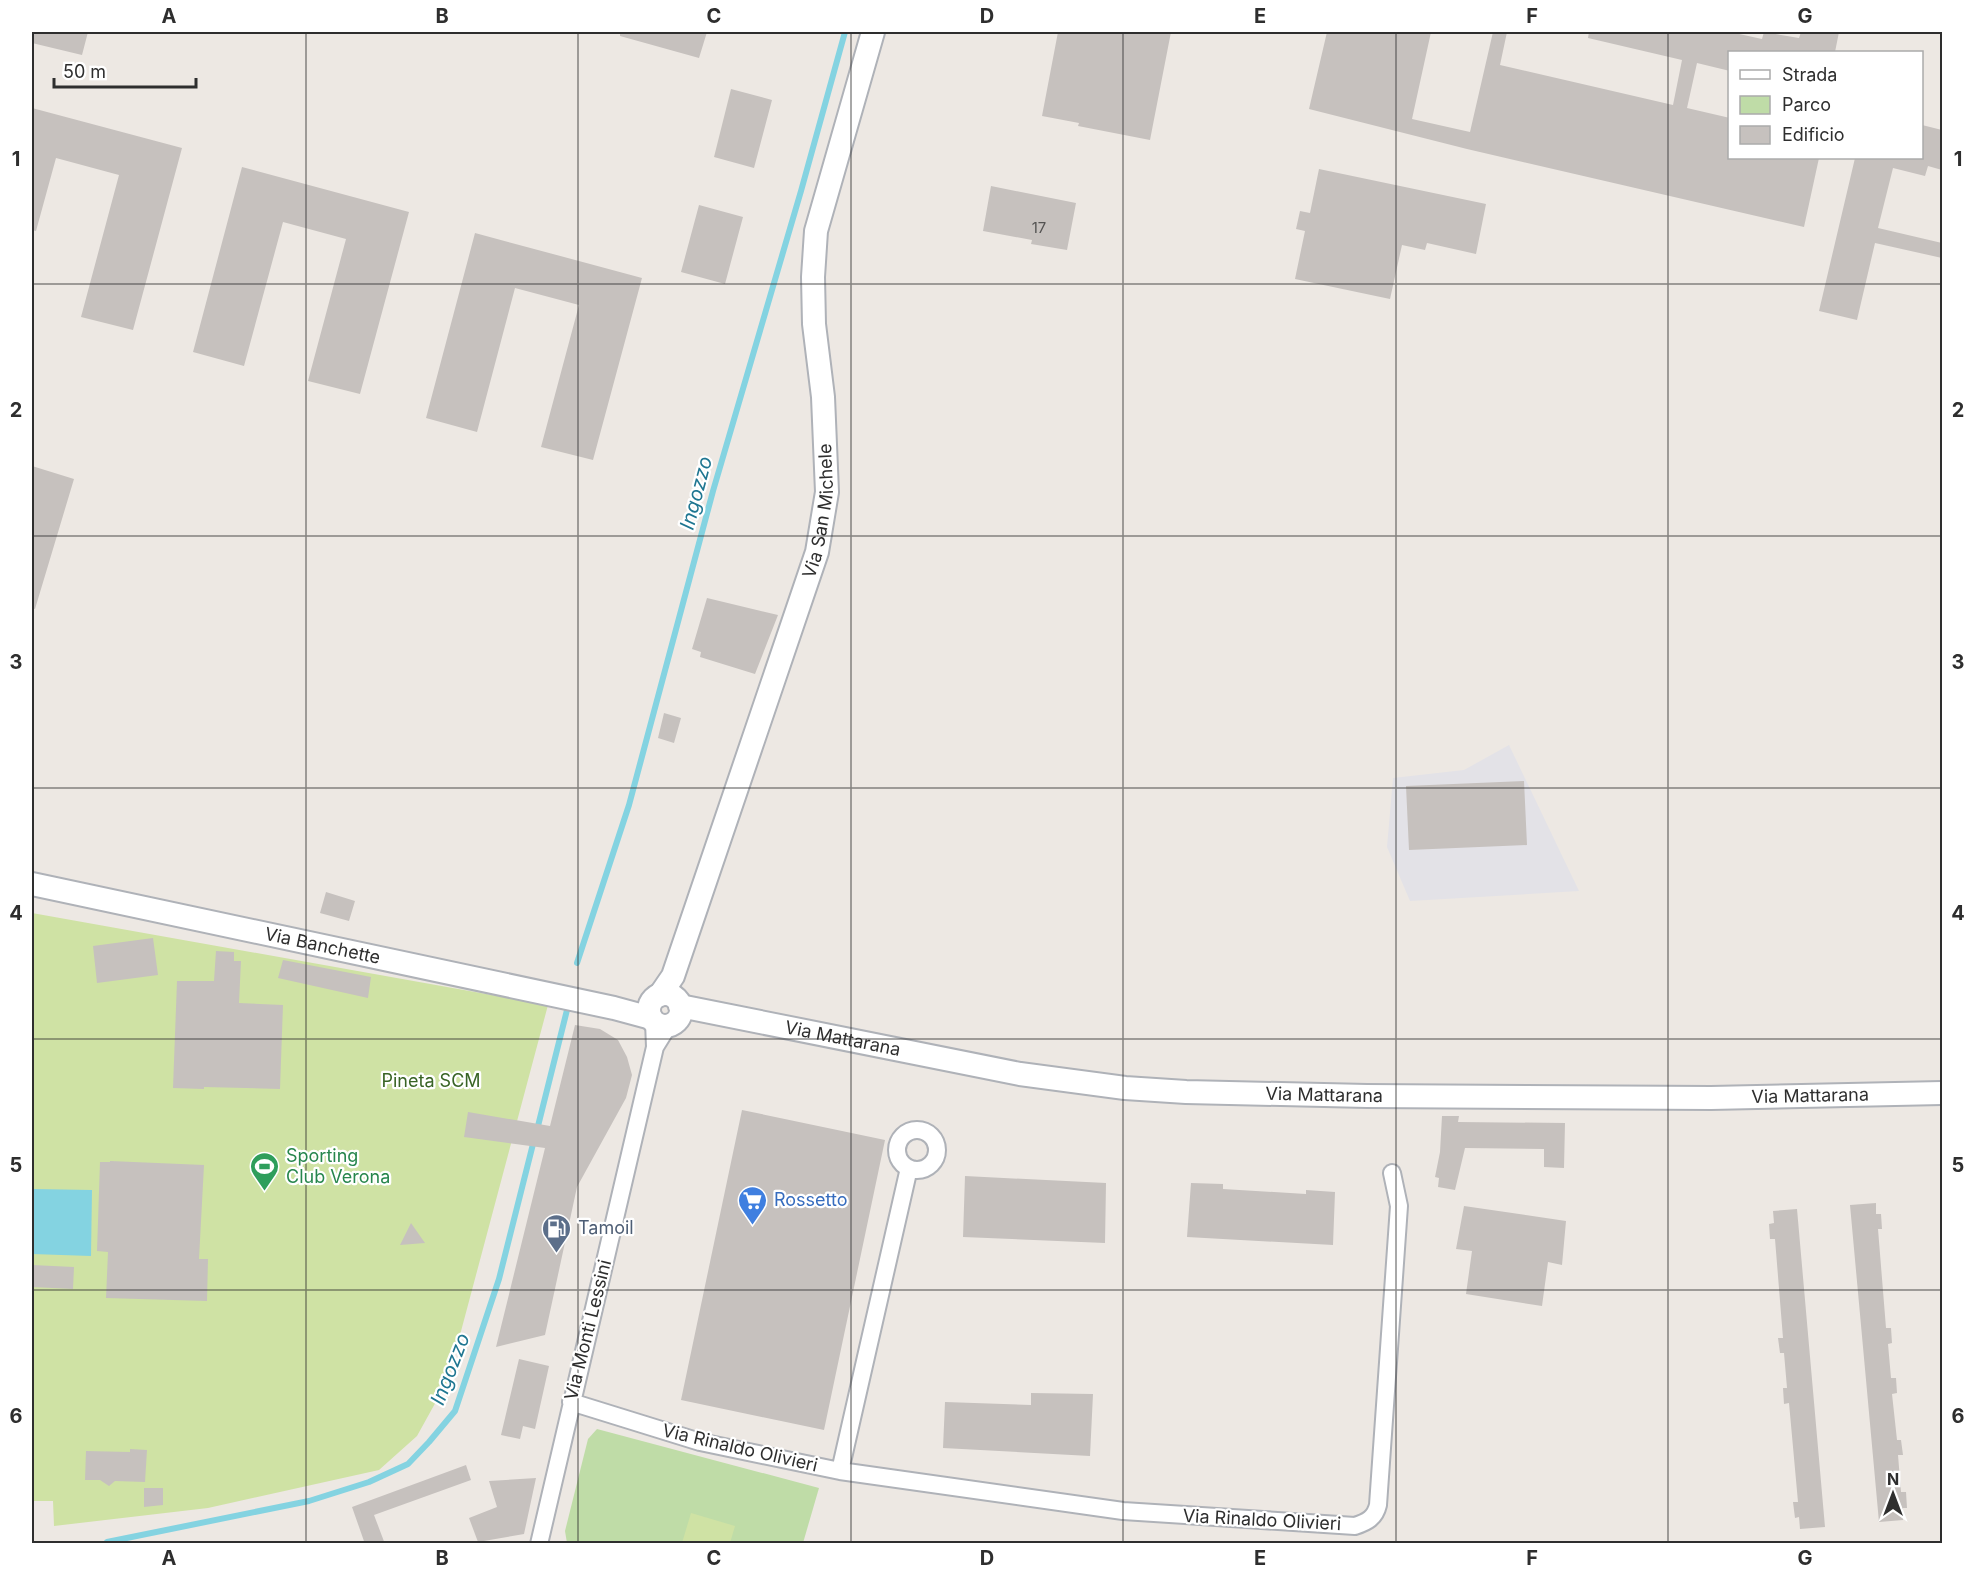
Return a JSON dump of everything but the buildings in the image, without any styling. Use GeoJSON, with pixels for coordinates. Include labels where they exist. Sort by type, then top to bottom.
{"type":"FeatureCollection","features":[{"type":"Feature","properties":{"kind":"street","name":"Via San Michele"},"geometry":{"type":"LineString","coordinates":[[666,1007],[817,552],[827,492],[824,397],[814,324],[813,277],[816,231],[873,32]]}},
{"type":"Feature","properties":{"kind":"street","name":"Via Banchette"},"geometry":{"type":"LineString","coordinates":[[32,884],[614,1008],[666,1007]]}},
{"type":"Feature","properties":{"kind":"street","name":"Via Mattarana"},"geometry":{"type":"LineString","coordinates":[[666,1007],[714,1012],[1020,1074],[1125,1088],[1186,1092],[1367,1096],[1711,1098],[1942,1093]]}},
{"type":"Feature","properties":{"kind":"street","name":"Via Monti Lessini"},"geometry":{"type":"LineString","coordinates":[[539,1544],[666,1007]]}},
{"type":"Feature","properties":{"kind":"street","name":"Via Rinaldo Olivieri"},"geometry":{"type":"LineString","coordinates":[[840,1471],[909,1168]]}},
{"type":"Feature","properties":{"kind":"street","name":"Via Rinaldo Olivieri"},"geometry":{"type":"LineString","coordinates":[[571,1402],[700,1442],[840,1471],[1122,1511],[1355,1526],[1368,1521],[1376,1513],[1378,1505],[1399,1206],[1392,1173]]}},
{"type":"Feature","properties":{"kind":"shaded area"},"geometry":{"type":"Polygon","coordinates":[[[1509,745],[1579,891],[1410,901],[1387,847],[1393,778],[1464,770],[1509,745]]]}},
{"type":"Feature","properties":{"kind":"green space","name":"Sporting Club Verona"},"geometry":{"type":"Polygon","coordinates":[[[32,913],[548,1005],[448,1380],[417,1436],[379,1470],[208,1508],[54,1526],[53,1501],[32,1501],[32,913]]]}},
{"type":"Feature","properties":{"kind":"green space"},"geometry":{"type":"Polygon","coordinates":[[[597,1429],[819,1488],[803,1543],[567,1543],[565,1531],[588,1439],[597,1429]]]}},
{"type":"Feature","properties":{"kind":"green space"},"geometry":{"type":"Polygon","coordinates":[[[691,1513],[735,1526],[730,1543],[682,1543],[691,1513]]]}},
{"type":"Feature","properties":{"kind":"water"},"geometry":{"type":"Polygon","coordinates":[[[32,1189],[92,1190],[91,1256],[32,1254],[32,1189]]]}},
{"type":"Feature","properties":{"kind":"waterway","name":"Ingozzo"},"geometry":{"type":"LineString","coordinates":[[577,963],[629,805],[713,491],[845,32]]}},
{"type":"Feature","properties":{"kind":"waterway","name":"Ingozzo"},"geometry":{"type":"LineString","coordinates":[[537,1130],[568,1006]]}},
{"type":"Feature","properties":{"kind":"waterway","name":"Ingozzo"},"geometry":{"type":"LineString","coordinates":[[107,1542],[309,1501],[369,1482],[408,1464],[455,1411],[499,1279],[534,1140]]}},
{"type":"Feature","properties":{"kind":"place","name":"Sporting Club Verona"},"geometry":{"type":"Point","coordinates":[265,1192]}},
{"type":"Feature","properties":{"kind":"place","name":"Rossetto"},"geometry":{"type":"Point","coordinates":[753,1226]}},
{"type":"Feature","properties":{"kind":"place","name":"Tamoil"},"geometry":{"type":"Point","coordinates":[557,1254]}},
{"type":"Feature","properties":{"kind":"park label","name":"Pineta SCM"},"geometry":{"type":"Point","coordinates":[431,1081]}}]}
